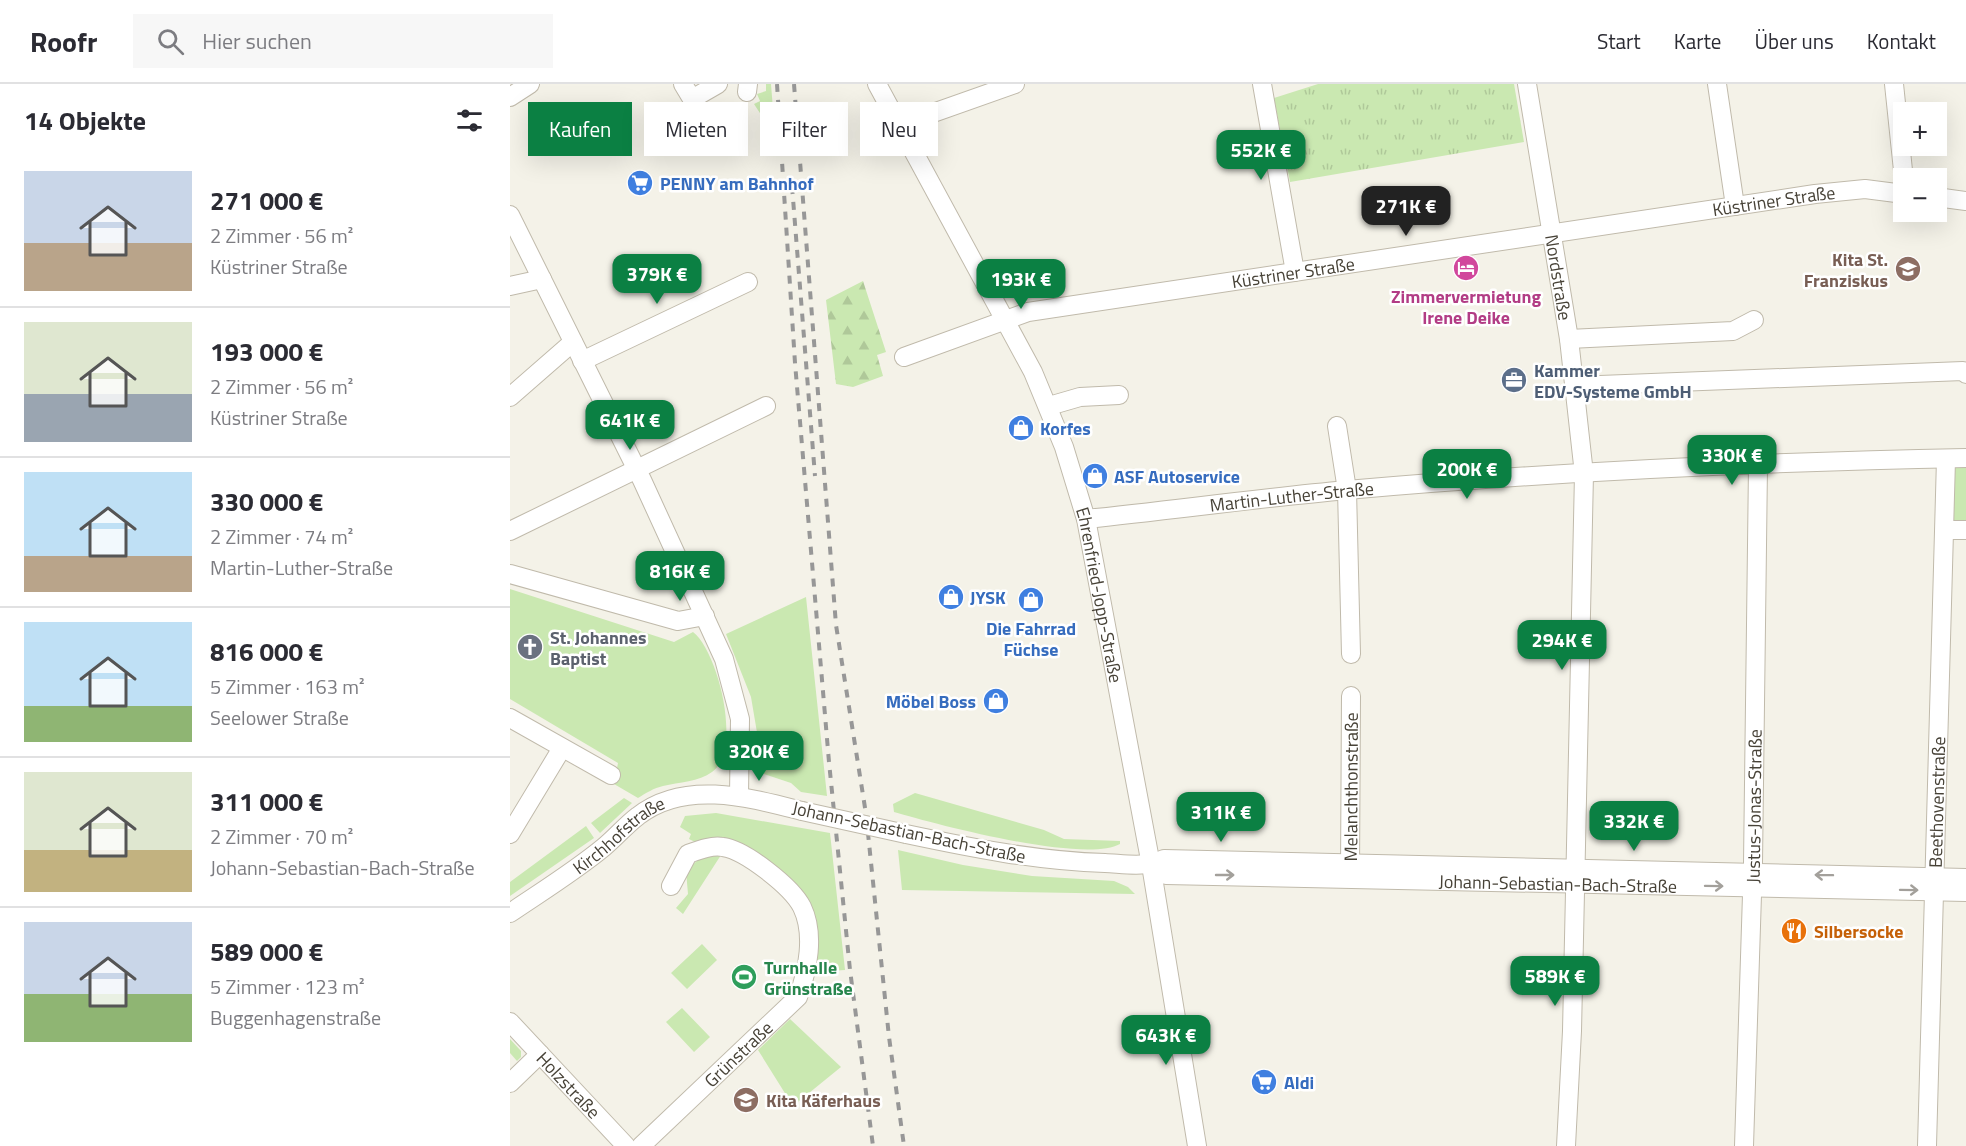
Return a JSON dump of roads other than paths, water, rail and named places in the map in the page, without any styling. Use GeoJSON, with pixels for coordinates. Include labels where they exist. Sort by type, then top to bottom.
{"type":"FeatureCollection","features":[{"type":"Feature","properties":{"kind":"street"},"geometry":{"type":"LineString","coordinates":[[510,96],[530,84]]}},
{"type":"Feature","properties":{"kind":"street"},"geometry":{"type":"LineString","coordinates":[[684,84],[692,99],[718,84]]}},
{"type":"Feature","properties":{"kind":"street","name":"Ehrenfried-Jopp-Straße"},"geometry":{"type":"LineString","coordinates":[[877,84],[887,102]]}},
{"type":"Feature","properties":{"kind":"street"},"geometry":{"type":"LineString","coordinates":[[938,111],[1016,84]]}},
{"type":"Feature","properties":{"kind":"street"},"geometry":{"type":"LineString","coordinates":[[1262,84],[1295,272]]}},
{"type":"Feature","properties":{"kind":"street","name":"Nordstraße"},"geometry":{"type":"LineString","coordinates":[[1527,84],[1569,339],[1584,474],[1572,1031],[1566,1146]]}},
{"type":"Feature","properties":{"kind":"street"},"geometry":{"type":"LineString","coordinates":[[1718,84],[1735,206]]}},
{"type":"Feature","properties":{"kind":"street"},"geometry":{"type":"LineString","coordinates":[[1894,84],[1903,168]]}},
{"type":"Feature","properties":{"kind":"street","name":"Ehrenfried-Jopp-Straße"},"geometry":{"type":"LineString","coordinates":[[916,156],[1005,319],[1048,405],[1086,519],[1150,865],[1197,1146]]}},
{"type":"Feature","properties":{"kind":"street","name":"Küstriner Straße"},"geometry":{"type":"LineString","coordinates":[[904,357],[1028,312],[1735,206],[1865,189],[1893,193]]}},
{"type":"Feature","properties":{"kind":"street"},"geometry":{"type":"LineString","coordinates":[[1947,199],[1966,201]]}},
{"type":"Feature","properties":{"kind":"street"},"geometry":{"type":"LineString","coordinates":[[510,215],[636,468],[724,659],[740,719],[740,796]]}},
{"type":"Feature","properties":{"kind":"street"},"geometry":{"type":"LineString","coordinates":[[510,286],[542,279]]}},
{"type":"Feature","properties":{"kind":"street"},"geometry":{"type":"LineString","coordinates":[[582,361],[748,282]]}},
{"type":"Feature","properties":{"kind":"street"},"geometry":{"type":"LineString","coordinates":[[1569,339],[1733,331],[1754,320]]}},
{"type":"Feature","properties":{"kind":"street"},"geometry":{"type":"LineString","coordinates":[[510,397],[573,342]]}},
{"type":"Feature","properties":{"kind":"street"},"geometry":{"type":"LineString","coordinates":[[1574,386],[1962,370],[1966,374]]}},
{"type":"Feature","properties":{"kind":"street"},"geometry":{"type":"LineString","coordinates":[[1048,405],[1080,397],[1119,395]]}},
{"type":"Feature","properties":{"kind":"street"},"geometry":{"type":"LineString","coordinates":[[510,531],[766,406]]}},
{"type":"Feature","properties":{"kind":"street"},"geometry":{"type":"LineString","coordinates":[[1337,426],[1347,490],[1351,654]]}},
{"type":"Feature","properties":{"kind":"street","name":"Martin-Luther-Straße"},"geometry":{"type":"LineString","coordinates":[[1086,519],[1347,490],[1584,474],[1966,458]]}},
{"type":"Feature","properties":{"kind":"street","name":"Beethovenstraße"},"geometry":{"type":"LineString","coordinates":[[1927,1146],[1946,459]]}},
{"type":"Feature","properties":{"kind":"street","name":"Justus-Jonas-Straße"},"geometry":{"type":"LineString","coordinates":[[1744,1146],[1752,880],[1758,466]]}},
{"type":"Feature","properties":{"kind":"street"},"geometry":{"type":"LineString","coordinates":[[1945,530],[1966,530]]}},
{"type":"Feature","properties":{"kind":"street"},"geometry":{"type":"LineString","coordinates":[[510,574],[678,621],[705,616]]}},
{"type":"Feature","properties":{"kind":"street","name":"Melanchthonstraße"},"geometry":{"type":"LineString","coordinates":[[1350,871],[1351,696]]}},
{"type":"Feature","properties":{"kind":"street"},"geometry":{"type":"LineString","coordinates":[[510,718],[611,775]]}},
{"type":"Feature","properties":{"kind":"street"},"geometry":{"type":"LineString","coordinates":[[510,834],[562,748]]}},
{"type":"Feature","properties":{"kind":"street","name":"Kirchhofstraße"},"geometry":{"type":"LineString","coordinates":[[510,913],[604,847],[640,814],[684,797],[711,794],[740,796]]}},
{"type":"Feature","properties":{"kind":"street","name":"Johann-Sebastian-Bach-Straße"},"geometry":{"type":"LineString","coordinates":[[740,796],[906,834],[1017,856],[1070,862],[1150,865],[1166,875],[1350,871],[1936,884],[1966,878]]}},
{"type":"Feature","properties":{"kind":"street","name":"Grünstraße"},"geometry":{"type":"LineString","coordinates":[[641,1146],[798,997],[807,971],[808,942],[803,908],[788,886],[759,865],[724,847],[705,848],[688,854],[671,886]]}},
{"type":"Feature","properties":{"kind":"street","name":"Johann-Sebastian-Bach-Straße"},"geometry":{"type":"LineString","coordinates":[[1936,884],[1966,892]]}},
{"type":"Feature","properties":{"kind":"street","name":"Holzstraße"},"geometry":{"type":"LineString","coordinates":[[510,1022],[626,1146]]}},
{"type":"Feature","properties":{"kind":"street"},"geometry":{"type":"LineString","coordinates":[[510,1083],[540,1054]]}},
{"type":"Feature","properties":{"kind":"railway"},"geometry":{"type":"LineString","coordinates":[[777,84],[795,363],[829,762],[850,970],[873,1146]]}},
{"type":"Feature","properties":{"kind":"railway"},"geometry":{"type":"LineString","coordinates":[[794,84],[836,625],[866,814],[889,1037],[904,1146]]}},
{"type":"Feature","properties":{"kind":"railway"},"geometry":{"type":"LineString","coordinates":[[792,186],[815,476]]}},
{"type":"Feature","properties":{"kind":"place","name":"PENNY am Bahnhof"},"geometry":{"type":"Point","coordinates":[640,183]}},
{"type":"Feature","properties":{"kind":"place","name":"Zimmervermietung Irene Deike"},"geometry":{"type":"Point","coordinates":[1466,268]}},
{"type":"Feature","properties":{"kind":"place","name":"Kita St. Franziskus"},"geometry":{"type":"Point","coordinates":[1908,269]}},
{"type":"Feature","properties":{"kind":"place","name":"Kammer EDV-Systeme GmbH"},"geometry":{"type":"Point","coordinates":[1514,380]}},
{"type":"Feature","properties":{"kind":"place","name":"Korfes"},"geometry":{"type":"Point","coordinates":[1021,428]}},
{"type":"Feature","properties":{"kind":"place","name":"ASF Autoservice"},"geometry":{"type":"Point","coordinates":[1095,476]}},
{"type":"Feature","properties":{"kind":"place","name":"JYSK"},"geometry":{"type":"Point","coordinates":[951,597]}},
{"type":"Feature","properties":{"kind":"place","name":"Die Fahrrad Füchse"},"geometry":{"type":"Point","coordinates":[1031,600]}},
{"type":"Feature","properties":{"kind":"place","name":"St. Johannes Baptist"},"geometry":{"type":"Point","coordinates":[530,647]}},
{"type":"Feature","properties":{"kind":"place","name":"Möbel Boss"},"geometry":{"type":"Point","coordinates":[996,701]}},
{"type":"Feature","properties":{"kind":"place","name":"Silbersocke"},"geometry":{"type":"Point","coordinates":[1794,931]}},
{"type":"Feature","properties":{"kind":"place","name":"Turnhalle Grünstraße"},"geometry":{"type":"Point","coordinates":[744,977]}},
{"type":"Feature","properties":{"kind":"place","name":"Aldi"},"geometry":{"type":"Point","coordinates":[1264,1082]}},
{"type":"Feature","properties":{"kind":"place","name":"Kita Käferhaus"},"geometry":{"type":"Point","coordinates":[746,1100]}}]}
